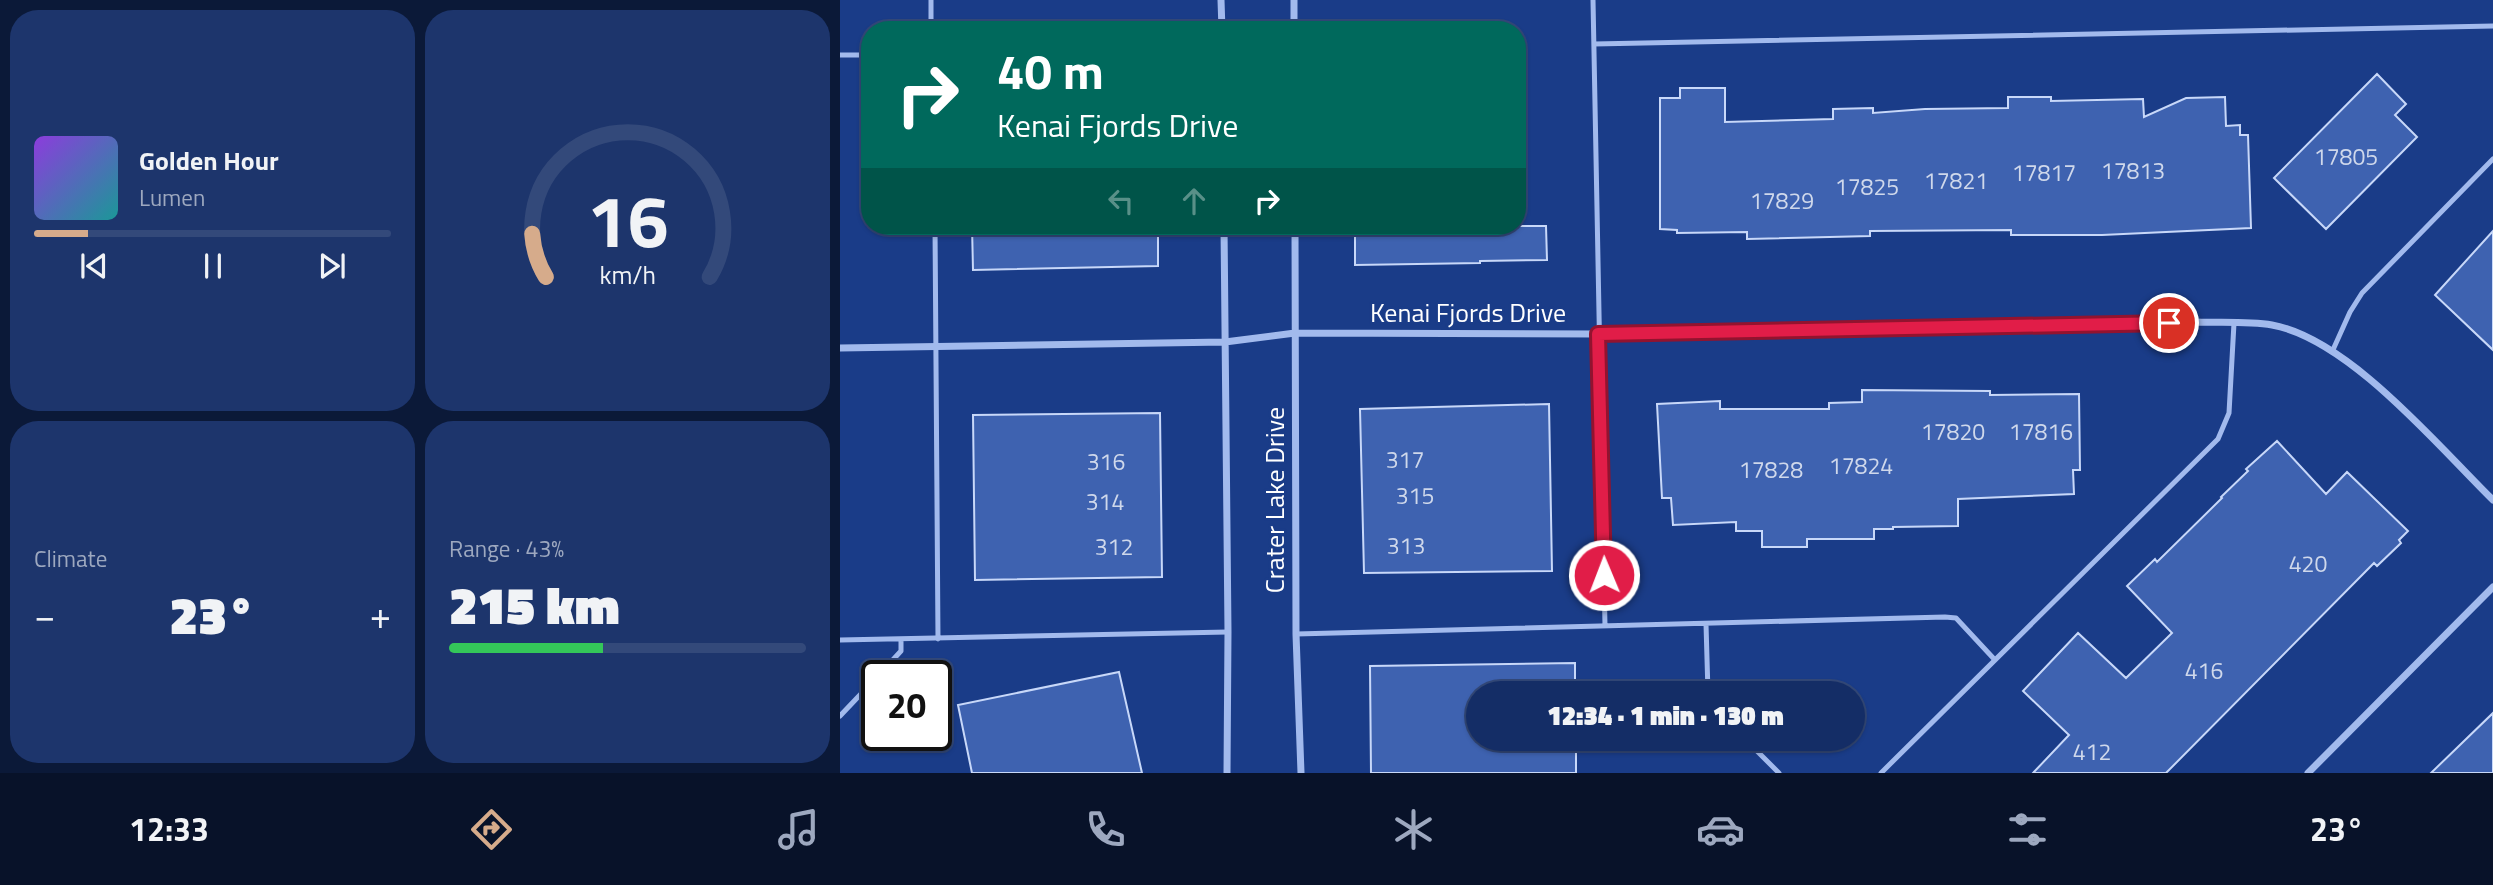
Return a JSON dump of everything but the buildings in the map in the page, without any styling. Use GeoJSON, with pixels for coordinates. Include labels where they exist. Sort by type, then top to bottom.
{"type":"FeatureCollection","features":[{"type":"Feature","properties":{"kind":"street"},"geometry":{"type":"LineString","coordinates":[[1221,0],[1222,21]]}},
{"type":"Feature","properties":{"kind":"street"},"geometry":{"type":"LineString","coordinates":[[1294,0],[1294,21]]}},
{"type":"Feature","properties":{"kind":"street","name":"Crater Lake Drive"},"geometry":{"type":"LineString","coordinates":[[1224,235],[1227,773]]}},
{"type":"Feature","properties":{"kind":"street","name":"Crater Lake Drive"},"geometry":{"type":"LineString","coordinates":[[1295,235],[1296,634],[1301,773]]}},
{"type":"Feature","properties":{"kind":"street","name":"Kenai Fjords Drive"},"geometry":{"type":"LineString","coordinates":[[840,348],[1225,342],[1295,333],[1598,334],[2234,323],[2274,326],[2307,338],[2349,361],[2493,500]]}},
{"type":"Feature","properties":{"kind":"street"},"geometry":{"type":"LineString","coordinates":[[2308,773],[2493,587]]}},
{"type":"Feature","properties":{"kind":"lane"},"geometry":{"type":"LineString","coordinates":[[931,0],[931,21]]}},
{"type":"Feature","properties":{"kind":"lane"},"geometry":{"type":"LineString","coordinates":[[1593,0],[1605,626]]}},
{"type":"Feature","properties":{"kind":"lane"},"geometry":{"type":"LineString","coordinates":[[1594,44],[2493,26]]}},
{"type":"Feature","properties":{"kind":"lane"},"geometry":{"type":"LineString","coordinates":[[840,55],[861,55]]}},
{"type":"Feature","properties":{"kind":"lane"},"geometry":{"type":"LineString","coordinates":[[2332,352],[2362,293],[2493,159]]}},
{"type":"Feature","properties":{"kind":"lane"},"geometry":{"type":"LineString","coordinates":[[935,235],[938,639]]}},
{"type":"Feature","properties":{"kind":"lane"},"geometry":{"type":"LineString","coordinates":[[1881,773],[2218,439],[2229,413],[2234,323]]}},
{"type":"Feature","properties":{"kind":"lane"},"geometry":{"type":"LineString","coordinates":[[1296,634],[1945,617],[1956,618],[1995,660]]}},
{"type":"Feature","properties":{"kind":"lane"},"geometry":{"type":"LineString","coordinates":[[1706,624],[1708,681]]}},
{"type":"Feature","properties":{"kind":"lane"},"geometry":{"type":"LineString","coordinates":[[840,640],[1228,632]]}},
{"type":"Feature","properties":{"kind":"lane"},"geometry":{"type":"LineString","coordinates":[[892,660],[901,651],[901,639]]}},
{"type":"Feature","properties":{"kind":"lane"},"geometry":{"type":"LineString","coordinates":[[840,716],[861,693]]}},
{"type":"Feature","properties":{"kind":"lane"},"geometry":{"type":"LineString","coordinates":[[1757,751],[1779,773]]}},
{"type":"Feature","properties":{"kind":"route"},"geometry":{"type":"LineString","coordinates":[[1604,575],[1598,334],[2169,323]]}}]}
